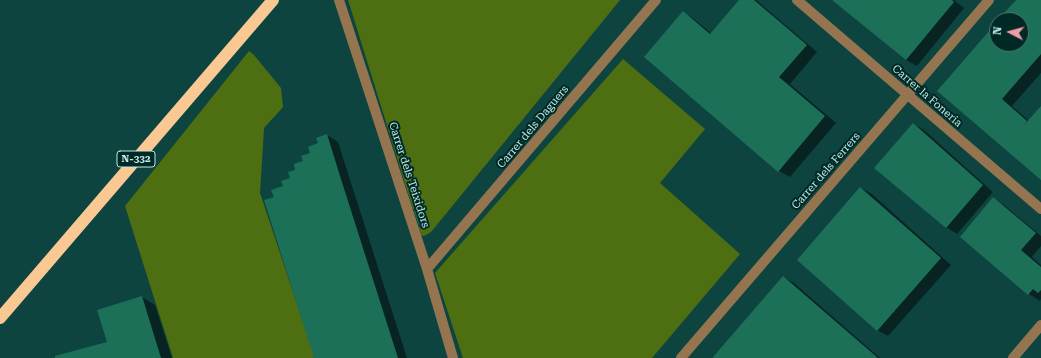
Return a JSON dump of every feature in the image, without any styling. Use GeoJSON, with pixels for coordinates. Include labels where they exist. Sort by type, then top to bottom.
{"type":"FeatureCollection","features":[{"type":"Feature","properties":{"kind":"highway","name":"N-332"},"geometry":{"type":"LineString","coordinates":[[0,318],[273,0]]}},
{"type":"Feature","properties":{"kind":"street","name":"Carrer dels Teixidors"},"geometry":{"type":"LineString","coordinates":[[339,0],[427,269],[453,358]]}},
{"type":"Feature","properties":{"kind":"street","name":"Carrer dels Daguers"},"geometry":{"type":"LineString","coordinates":[[427,269],[656,0]]}},
{"type":"Feature","properties":{"kind":"street","name":"Carrer la Foneria"},"geometry":{"type":"LineString","coordinates":[[798,0],[1041,209]]}},
{"type":"Feature","properties":{"kind":"street","name":"Carrer dels Ferrers"},"geometry":{"type":"LineString","coordinates":[[681,358],[988,0]]}},
{"type":"Feature","properties":{"kind":"street"},"geometry":{"type":"LineString","coordinates":[[1013,358],[1041,325]]}},
{"type":"Feature","properties":{"kind":"green space"},"geometry":{"type":"Polygon","coordinates":[[[348,0],[620,0],[436,226],[431,232],[424,236],[421,235],[419,227],[425,225],[420,208],[413,209],[348,0]]]}},
{"type":"Feature","properties":{"kind":"green space"},"geometry":{"type":"Polygon","coordinates":[[[249,51],[281,88],[283,107],[264,128],[260,193],[315,358],[173,358],[125,206],[249,51]]]}},
{"type":"Feature","properties":{"kind":"green space"},"geometry":{"type":"Polygon","coordinates":[[[623,59],[705,129],[660,183],[740,254],[652,358],[463,358],[435,273],[623,59]]]}},
{"type":"Feature","properties":{"kind":"building"},"geometry":{"type":"Polygon","coordinates":[[[739,0],[754,0],[807,45],[779,77],[825,116],[778,172],[644,57],[683,11],[710,34],[739,0]]]}},
{"type":"Feature","properties":{"kind":"building"},"geometry":{"type":"Polygon","coordinates":[[[832,0],[952,0],[954,2],[906,60],[832,0]]]}},
{"type":"Feature","properties":{"kind":"building"},"geometry":{"type":"Polygon","coordinates":[[[1016,0],[1041,0],[1041,54],[1002,99],[1027,121],[1023,126],[1041,106],[1041,180],[937,91],[989,31],[989,52],[1029,52],[1029,12],[1005,12],[1016,0]]]}},
{"type":"Feature","properties":{"kind":"building"},"geometry":{"type":"Polygon","coordinates":[[[913,123],[983,185],[946,228],[874,168],[913,123]]]}},
{"type":"Feature","properties":{"kind":"building"},"geometry":{"type":"Polygon","coordinates":[[[327,134],[398,358],[314,358],[264,200],[274,197],[271,190],[283,186],[281,181],[290,178],[288,172],[295,170],[294,164],[303,161],[301,156],[310,153],[308,147],[318,143],[316,138],[327,134]]]}},
{"type":"Feature","properties":{"kind":"building"},"geometry":{"type":"Polygon","coordinates":[[[860,187],[941,258],[877,331],[797,260],[860,187]]]}},
{"type":"Feature","properties":{"kind":"building"},"geometry":{"type":"Polygon","coordinates":[[[993,197],[1036,233],[1021,250],[1041,267],[1041,290],[1038,293],[1033,289],[1028,295],[960,237],[993,197]]]}},
{"type":"Feature","properties":{"kind":"building"},"geometry":{"type":"Polygon","coordinates":[[[419,209],[423,223],[419,225],[414,211],[419,209]]]}},
{"type":"Feature","properties":{"kind":"building"},"geometry":{"type":"Polygon","coordinates":[[[783,276],[878,358],[714,358],[713,357],[783,276]]]}},
{"type":"Feature","properties":{"kind":"building"},"geometry":{"type":"Polygon","coordinates":[[[142,296],[161,358],[55,358],[55,356],[107,342],[97,310],[142,296]]]}}]}
